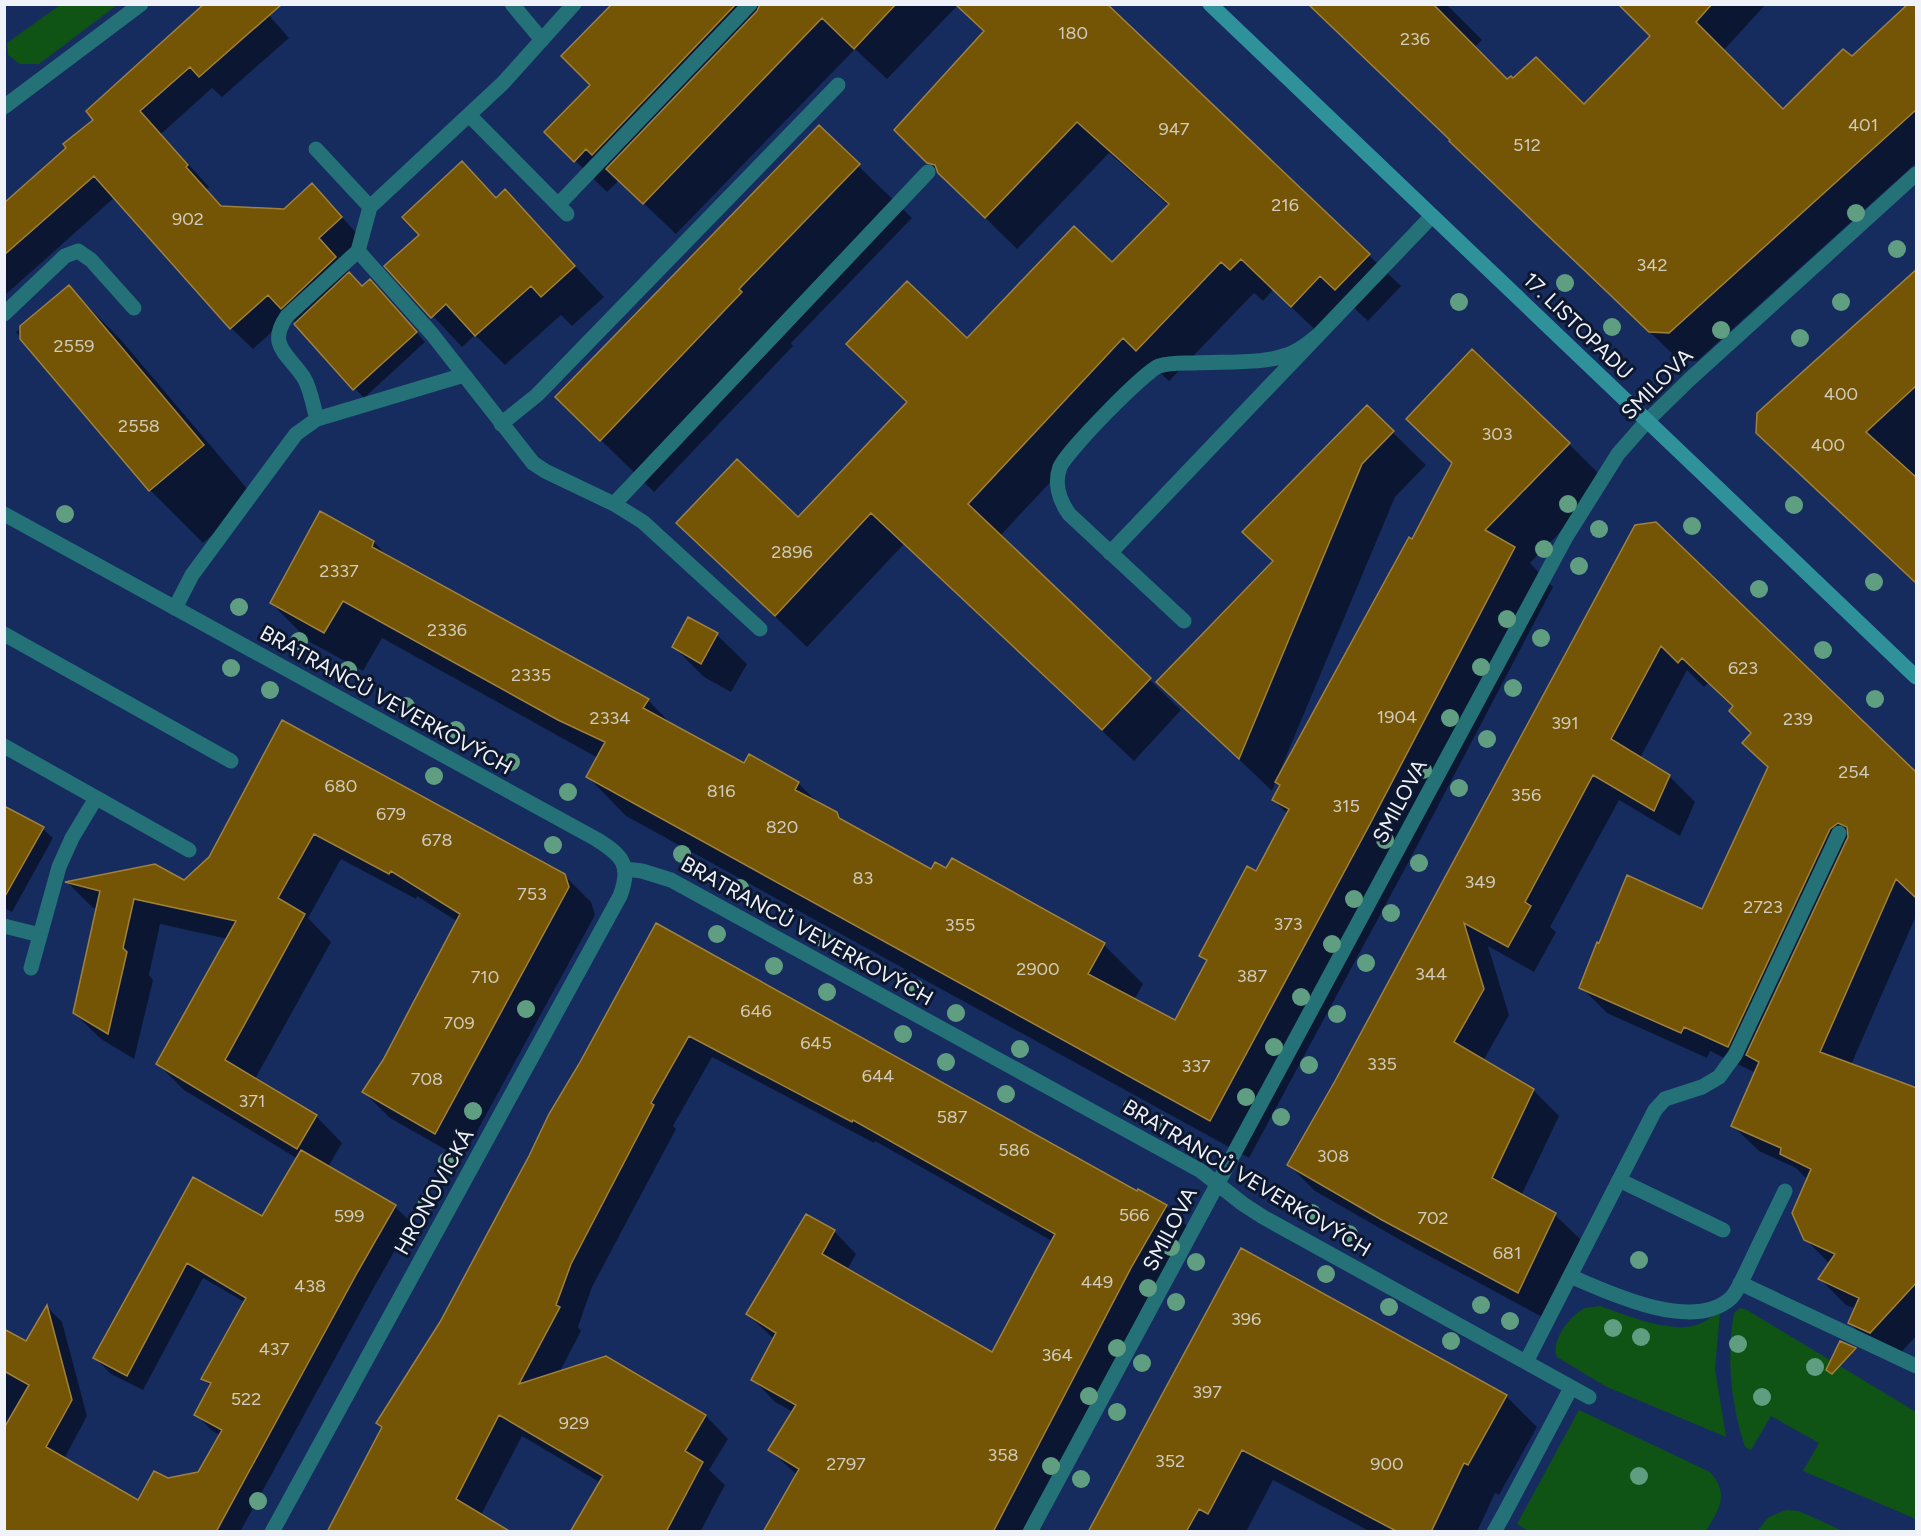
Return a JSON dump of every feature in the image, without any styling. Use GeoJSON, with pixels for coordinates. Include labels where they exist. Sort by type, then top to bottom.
{"type":"FeatureCollection","features":[{"type":"Feature","properties":{"kind":"main road","name":"17. LISTOPADU"},"geometry":{"type":"LineString","coordinates":[[1210,4],[1917,677]]}},
{"type":"Feature","properties":{"kind":"street"},"geometry":{"type":"LineString","coordinates":[[4,107],[141,4]]}},
{"type":"Feature","properties":{"kind":"street"},"geometry":{"type":"LineString","coordinates":[[512,4],[542,40]]}},
{"type":"Feature","properties":{"kind":"street"},"geometry":{"type":"LineString","coordinates":[[316,419],[309,388],[282,350],[277,338],[280,327],[287,316],[358,252],[370,207],[503,83],[574,4]]}},
{"type":"Feature","properties":{"kind":"street"},"geometry":{"type":"LineString","coordinates":[[469,115],[563,210],[750,4]]}},
{"type":"Feature","properties":{"kind":"street"},"geometry":{"type":"LineString","coordinates":[[501,424],[537,395],[838,85]]}},
{"type":"Feature","properties":{"kind":"street"},"geometry":{"type":"LineString","coordinates":[[316,149],[370,207]]}},
{"type":"Feature","properties":{"kind":"street"},"geometry":{"type":"LineString","coordinates":[[614,504],[928,172]]}},
{"type":"Feature","properties":{"kind":"street","name":"SMILOVA"},"geometry":{"type":"LineString","coordinates":[[1030,1532],[1566,537],[1616,457],[1647,421],[1690,379],[1917,174]]}},
{"type":"Feature","properties":{"kind":"street"},"geometry":{"type":"LineString","coordinates":[[1110,553],[1432,216]]}},
{"type":"Feature","properties":{"kind":"street"},"geometry":{"type":"LineString","coordinates":[[4,314],[65,256],[78,251],[91,260],[134,308]]}},
{"type":"Feature","properties":{"kind":"street"},"geometry":{"type":"LineString","coordinates":[[358,252],[432,334],[522,451],[539,467],[614,504],[657,533],[760,630]]}},
{"type":"Feature","properties":{"kind":"street"},"geometry":{"type":"LineString","coordinates":[[1185,621],[1074,519],[1058,493],[1058,476],[1064,460],[1139,380],[1158,366],[1282,357],[1317,336]]}},
{"type":"Feature","properties":{"kind":"street"},"geometry":{"type":"LineString","coordinates":[[175,608],[192,575],[289,444],[306,426],[316,419],[464,375]]}},
{"type":"Feature","properties":{"kind":"street","name":"BRATRANCŮ VEVERKOVÝCH"},"geometry":{"type":"LineString","coordinates":[[4,514],[596,839],[616,852],[625,869],[642,871],[671,880],[1191,1165],[1263,1217],[1589,1397]]}},
{"type":"Feature","properties":{"kind":"street"},"geometry":{"type":"LineString","coordinates":[[4,634],[231,761]]}},
{"type":"Feature","properties":{"kind":"street"},"geometry":{"type":"LineString","coordinates":[[4,746],[189,850]]}},
{"type":"Feature","properties":{"kind":"street"},"geometry":{"type":"LineString","coordinates":[[31,968],[62,860],[72,838],[96,798]]}},
{"type":"Feature","properties":{"kind":"street"},"geometry":{"type":"LineString","coordinates":[[1526,1362],[1655,1110],[1665,1099],[1702,1087],[1719,1077],[1735,1055],[1839,833]]}},
{"type":"Feature","properties":{"kind":"street","name":"HRONOVICKÁ"},"geometry":{"type":"LineString","coordinates":[[272,1532],[614,907],[621,892],[625,869]]}},
{"type":"Feature","properties":{"kind":"street"},"geometry":{"type":"LineString","coordinates":[[4,926],[40,935]]}},
{"type":"Feature","properties":{"kind":"street"},"geometry":{"type":"LineString","coordinates":[[1619,1180],[1723,1230]]}},
{"type":"Feature","properties":{"kind":"street"},"geometry":{"type":"LineString","coordinates":[[1570,1276],[1621,1298],[1670,1311],[1691,1313],[1704,1311],[1730,1298],[1740,1283],[1785,1191]]}},
{"type":"Feature","properties":{"kind":"street"},"geometry":{"type":"LineString","coordinates":[[1740,1283],[1917,1366]]}},
{"type":"Feature","properties":{"kind":"street"},"geometry":{"type":"LineString","coordinates":[[1494,1532],[1571,1388]]}},
{"type":"Feature","properties":{"kind":"green space"},"geometry":{"type":"Polygon","coordinates":[[[60,5],[117,5],[39,64],[20,64],[8,55],[7,43],[60,5]]]}},
{"type":"Feature","properties":{"kind":"green space"},"geometry":{"type":"Polygon","coordinates":[[[1600,1306],[1663,1326],[1676,1327],[1699,1324],[1720,1313],[1715,1369],[1726,1437],[1607,1387],[1557,1357],[1556,1344],[1573,1316],[1585,1308],[1600,1306]]]}},
{"type":"Feature","properties":{"kind":"green space"},"geometry":{"type":"Polygon","coordinates":[[[1740,1308],[1747,1310],[1916,1412],[1916,1519],[1803,1471],[1819,1443],[1771,1416],[1751,1450],[1745,1447],[1733,1398],[1730,1364],[1734,1313],[1740,1308]]]}},
{"type":"Feature","properties":{"kind":"green space"},"geometry":{"type":"Polygon","coordinates":[[[1579,1410],[1710,1472],[1720,1488],[1721,1495],[1718,1509],[1706,1531],[1529,1532],[1517,1524],[1579,1410]]]}},
{"type":"Feature","properties":{"kind":"green space"},"geometry":{"type":"Polygon","coordinates":[[[1786,1510],[1799,1511],[1843,1531],[1757,1531],[1769,1517],[1786,1510]]]}},
{"type":"Feature","properties":{"kind":"building"},"geometry":{"type":"Polygon","coordinates":[[[204,4],[282,4],[199,77],[190,67],[140,111],[221,206],[284,209],[312,183],[342,217],[319,238],[336,257],[281,309],[268,295],[230,329],[94,176],[4,255],[4,203],[66,148],[63,144],[93,120],[86,111],[204,4]]]}},
{"type":"Feature","properties":{"kind":"building"},"geometry":{"type":"Polygon","coordinates":[[[612,4],[736,4],[592,155],[586,149],[574,162],[544,132],[590,85],[561,56],[612,4]]]}},
{"type":"Feature","properties":{"kind":"building"},"geometry":{"type":"Polygon","coordinates":[[[760,4],[896,4],[854,49],[822,18],[643,204],[606,169],[757,11],[760,4]]]}},
{"type":"Feature","properties":{"kind":"building"},"geometry":{"type":"Polygon","coordinates":[[[955,4],[1107,4],[1370,254],[1335,290],[1320,276],[1291,307],[1241,259],[1230,270],[1221,262],[1136,351],[1123,338],[968,504],[1151,678],[1102,730],[871,513],[775,616],[676,523],[737,459],[798,517],[907,402],[846,344],[907,281],[967,338],[1074,226],[1112,262],[1169,204],[1077,122],[985,218],[938,173],[935,165],[927,163],[894,130],[984,31],[955,4]]]}},
{"type":"Feature","properties":{"kind":"building"},"geometry":{"type":"Polygon","coordinates":[[[1308,4],[1433,4],[1507,79],[1511,76],[1513,78],[1536,57],[1584,104],[1650,36],[1618,4],[1712,4],[1696,22],[1783,109],[1843,49],[1852,56],[1908,4],[1917,4],[1917,109],[1669,333],[1649,332],[1308,4]]]}},
{"type":"Feature","properties":{"kind":"building"},"geometry":{"type":"Polygon","coordinates":[[[819,125],[860,164],[739,289],[742,292],[600,441],[555,397],[819,125]]]}},
{"type":"Feature","properties":{"kind":"building"},"geometry":{"type":"Polygon","coordinates":[[[462,161],[496,198],[505,189],[575,266],[541,297],[531,286],[475,336],[446,304],[431,318],[384,266],[419,235],[402,217],[462,161]]]}},
{"type":"Feature","properties":{"kind":"building"},"geometry":{"type":"Polygon","coordinates":[[[1917,269],[1917,385],[1866,432],[1917,478],[1917,584],[1756,433],[1757,413],[1917,269]]]}},
{"type":"Feature","properties":{"kind":"building"},"geometry":{"type":"Polygon","coordinates":[[[349,272],[362,286],[370,279],[417,332],[353,390],[294,324],[349,272]]]}},
{"type":"Feature","properties":{"kind":"building"},"geometry":{"type":"Polygon","coordinates":[[[69,285],[204,445],[149,491],[20,339],[20,326],[69,285]]]}},
{"type":"Feature","properties":{"kind":"building"},"geometry":{"type":"Polygon","coordinates":[[[1472,349],[1570,443],[1485,530],[1515,547],[1370,824],[1210,1121],[586,777],[605,742],[558,720],[343,601],[324,633],[270,603],[320,511],[374,541],[372,547],[649,699],[643,708],[744,763],[749,754],[799,782],[795,790],[837,812],[839,818],[931,869],[935,862],[946,868],[952,858],[1105,943],[1088,974],[1175,1020],[1207,960],[1199,956],[1247,866],[1256,871],[1289,809],[1272,800],[1280,785],[1275,782],[1409,537],[1412,539],[1452,463],[1406,419],[1472,349]]]}},
{"type":"Feature","properties":{"kind":"building"},"geometry":{"type":"Polygon","coordinates":[[[1367,405],[1394,431],[1362,464],[1239,759],[1156,682],[1273,561],[1242,532],[1367,405]]]}},
{"type":"Feature","properties":{"kind":"building"},"geometry":{"type":"Polygon","coordinates":[[[1656,522],[1917,773],[1917,899],[1896,879],[1820,1052],[1917,1088],[1917,1282],[1870,1333],[1848,1323],[1859,1298],[1818,1279],[1835,1254],[1804,1240],[1792,1213],[1811,1169],[1780,1154],[1781,1148],[1731,1126],[1759,1062],[1746,1055],[1848,837],[1847,827],[1838,823],[1830,829],[1728,1047],[1684,1027],[1681,1033],[1579,988],[1627,875],[1702,909],[1768,767],[1742,743],[1751,733],[1729,711],[1733,706],[1682,658],[1678,663],[1661,646],[1611,739],[1670,775],[1654,811],[1593,775],[1525,902],[1531,906],[1508,947],[1464,923],[1484,989],[1454,1042],[1534,1089],[1492,1178],[1556,1213],[1518,1293],[1382,1220],[1287,1165],[1335,1081],[1635,525],[1656,522]]]}},
{"type":"Feature","properties":{"kind":"building"},"geometry":{"type":"Polygon","coordinates":[[[688,617],[718,633],[701,664],[672,647],[688,617]]]}},
{"type":"Feature","properties":{"kind":"building"},"geometry":{"type":"Polygon","coordinates":[[[282,720],[565,874],[569,887],[435,1134],[362,1092],[383,1060],[460,914],[391,871],[389,874],[314,834],[278,898],[305,914],[225,1060],[317,1115],[297,1149],[156,1064],[236,921],[134,899],[123,948],[127,952],[108,1034],[73,1013],[100,891],[65,882],[155,864],[184,880],[209,857],[282,720]]]}},
{"type":"Feature","properties":{"kind":"building"},"geometry":{"type":"Polygon","coordinates":[[[4,806],[44,827],[4,898],[4,806]]]}},
{"type":"Feature","properties":{"kind":"building"},"geometry":{"type":"Polygon","coordinates":[[[656,923],[1137,1191],[1138,1189],[1167,1205],[1131,1268],[993,1532],[763,1532],[799,1469],[768,1450],[796,1405],[751,1380],[776,1333],[746,1314],[806,1214],[835,1230],[822,1254],[992,1352],[1055,1234],[853,1120],[852,1122],[689,1036],[651,1103],[654,1105],[571,1264],[556,1305],[560,1307],[519,1384],[606,1356],[706,1415],[685,1451],[703,1462],[666,1532],[570,1532],[603,1476],[499,1415],[456,1499],[511,1532],[327,1532],[382,1427],[376,1423],[440,1322],[549,1114],[656,923]]]}},
{"type":"Feature","properties":{"kind":"building"},"geometry":{"type":"Polygon","coordinates":[[[301,1150],[396,1205],[216,1532],[4,1532],[4,1428],[29,1385],[4,1371],[4,1329],[26,1341],[47,1305],[72,1400],[46,1447],[138,1500],[154,1471],[168,1478],[198,1472],[222,1430],[194,1415],[211,1383],[201,1379],[246,1298],[187,1263],[127,1376],[93,1358],[193,1177],[262,1216],[301,1150]]]}},
{"type":"Feature","properties":{"kind":"building"},"geometry":{"type":"Polygon","coordinates":[[[1241,1248],[1507,1395],[1468,1465],[1464,1463],[1431,1532],[1398,1532],[1242,1450],[1208,1514],[1199,1509],[1186,1532],[1088,1532],[1241,1248]]]}},
{"type":"Feature","properties":{"kind":"building"},"geometry":{"type":"Polygon","coordinates":[[[1840,1341],[1856,1348],[1832,1374],[1826,1370],[1840,1341]]]}}]}
